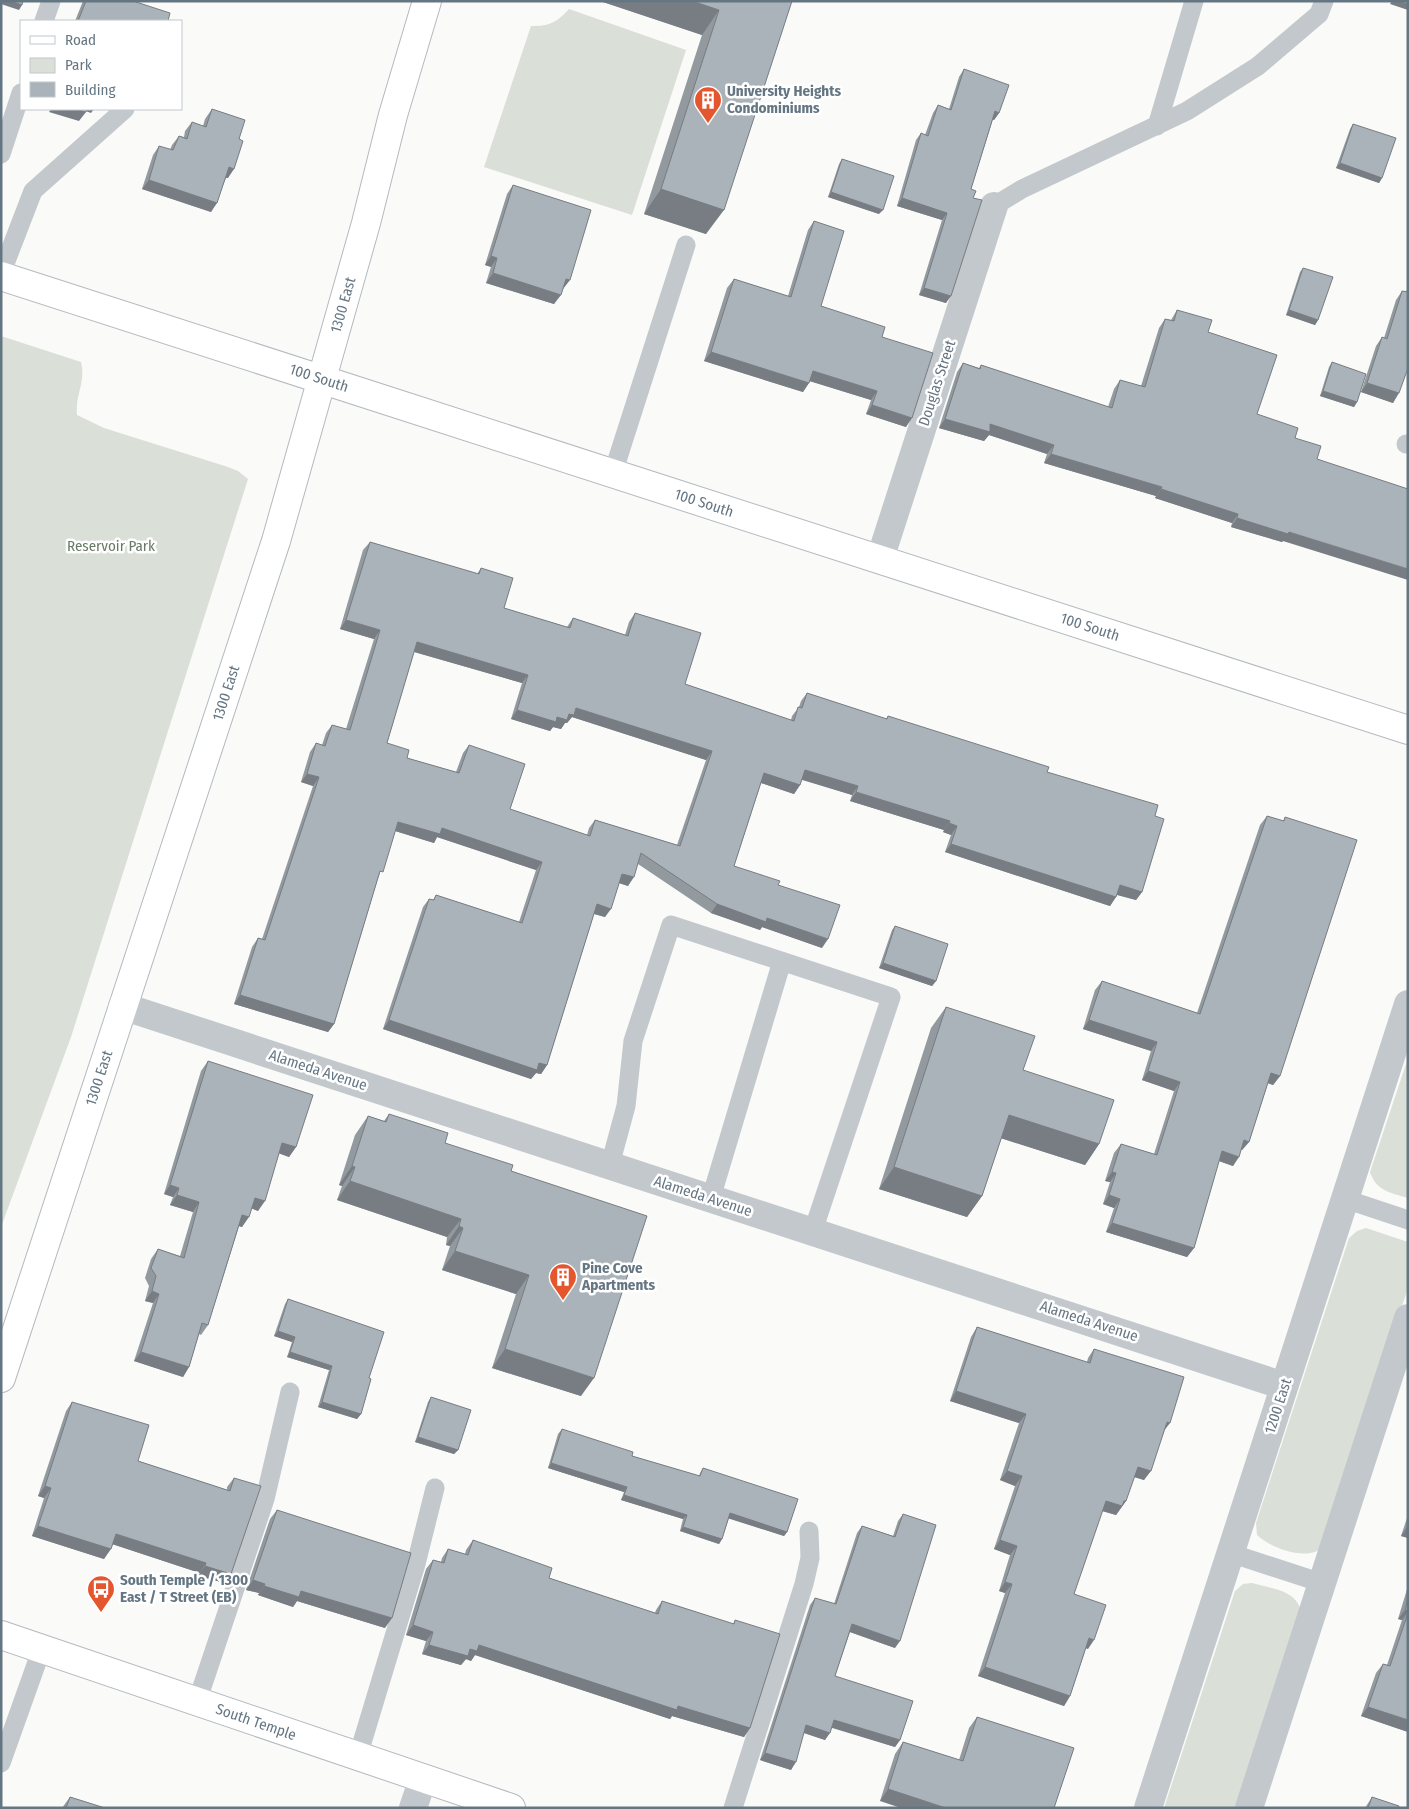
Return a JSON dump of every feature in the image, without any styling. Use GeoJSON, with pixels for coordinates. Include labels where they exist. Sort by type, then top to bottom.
{"type":"FeatureCollection","features":[{"type":"Feature","properties":{"kind":"main road","name":"1300 East"},"geometry":{"type":"LineString","coordinates":[[1,1378],[276,541],[373,197],[393,115],[427,1]]}},
{"type":"Feature","properties":{"kind":"main road","name":"100 South"},"geometry":{"type":"LineString","coordinates":[[1,275],[1408,730]]}},
{"type":"Feature","properties":{"kind":"main road","name":"South Temple"},"geometry":{"type":"LineString","coordinates":[[1,1635],[511,1808]]}},
{"type":"Feature","properties":{"kind":"street","name":"Douglas Street"},"geometry":{"type":"LineString","coordinates":[[880,559],[994,206]]}},
{"type":"Feature","properties":{"kind":"street","name":"1200 East"},"geometry":{"type":"LineString","coordinates":[[1148,1808],[1408,1004]]}},
{"type":"Feature","properties":{"kind":"street","name":"Alameda Avenue"},"geometry":{"type":"LineString","coordinates":[[122,1006],[1284,1386]]}},
{"type":"Feature","properties":{"kind":"street"},"geometry":{"type":"LineString","coordinates":[[1249,1808],[1408,1318]]}},
{"type":"Feature","properties":{"kind":"street"},"geometry":{"type":"LineString","coordinates":[[413,1808],[423,1779]]}},
{"type":"Feature","properties":{"kind":"lane"},"geometry":{"type":"LineString","coordinates":[[44,20],[51,1]]}},
{"type":"Feature","properties":{"kind":"lane"},"geometry":{"type":"LineString","coordinates":[[1157,126],[1194,1]]}},
{"type":"Feature","properties":{"kind":"lane"},"geometry":{"type":"LineString","coordinates":[[994,206],[1022,189],[1187,111],[1258,66],[1319,14],[1324,1]]}},
{"type":"Feature","properties":{"kind":"lane"},"geometry":{"type":"LineString","coordinates":[[1,154],[20,96]]}},
{"type":"Feature","properties":{"kind":"lane"},"geometry":{"type":"LineString","coordinates":[[1,275],[33,191],[124,110]]}},
{"type":"Feature","properties":{"kind":"lane"},"geometry":{"type":"LineString","coordinates":[[613,473],[686,245]]}},
{"type":"Feature","properties":{"kind":"lane"},"geometry":{"type":"LineString","coordinates":[[610,1165],[626,1106],[633,1041],[671,925],[891,998],[813,1231]]}},
{"type":"Feature","properties":{"kind":"lane"},"geometry":{"type":"LineString","coordinates":[[711,1198],[782,961]]}},
{"type":"Feature","properties":{"kind":"lane"},"geometry":{"type":"LineString","coordinates":[[1344,1199],[1408,1220]]}},
{"type":"Feature","properties":{"kind":"lane"},"geometry":{"type":"LineString","coordinates":[[197,1702],[265,1499],[290,1392]]}},
{"type":"Feature","properties":{"kind":"lane"},"geometry":{"type":"LineString","coordinates":[[358,1756],[416,1564],[435,1488]]}},
{"type":"Feature","properties":{"kind":"lane"},"geometry":{"type":"LineString","coordinates":[[732,1808],[804,1584],[810,1558],[809,1531]]}},
{"type":"Feature","properties":{"kind":"lane"},"geometry":{"type":"LineString","coordinates":[[1230,1553],[1322,1583]]}},
{"type":"Feature","properties":{"kind":"lane"},"geometry":{"type":"LineString","coordinates":[[1,1763],[42,1648]]}},
{"type":"Feature","properties":{"kind":"green space"},"geometry":{"type":"Polygon","coordinates":[[[569,9],[686,50],[632,215],[484,167],[531,26],[543,26],[552,23],[569,9]]]}},
{"type":"Feature","properties":{"kind":"green space","name":"Reservoir Park"},"geometry":{"type":"Polygon","coordinates":[[[1,336],[81,362],[82,376],[77,401],[77,415],[104,428],[228,467],[238,471],[248,479],[71,1037],[1,1227],[1,336]]]}},
{"type":"Feature","properties":{"kind":"green space"},"geometry":{"type":"Polygon","coordinates":[[[1408,1058],[1408,1198],[1390,1193],[1380,1187],[1370,1172],[1408,1058]]]}},
{"type":"Feature","properties":{"kind":"green space"},"geometry":{"type":"Polygon","coordinates":[[[1366,1228],[1408,1242],[1408,1288],[1322,1548],[1315,1552],[1307,1553],[1289,1552],[1271,1545],[1257,1535],[1256,1523],[1349,1238],[1357,1231],[1366,1228]]]}},
{"type":"Feature","properties":{"kind":"green space"},"geometry":{"type":"Polygon","coordinates":[[[1252,1583],[1276,1589],[1289,1595],[1299,1605],[1301,1613],[1238,1808],[1164,1808],[1235,1591],[1243,1584],[1252,1583]]]}},
{"type":"Feature","properties":{"kind":"building"},"geometry":{"type":"Polygon","coordinates":[[[11,1],[23,1],[22,5],[11,1]]]}},
{"type":"Feature","properties":{"kind":"building"},"geometry":{"type":"Polygon","coordinates":[[[86,1],[133,1],[170,13],[168,20],[78,20],[86,1]]]}},
{"type":"Feature","properties":{"kind":"building","name":"University Heights Condominiums"},"geometry":{"type":"Polygon","coordinates":[[[692,1],[792,1],[724,210],[661,189],[719,10],[692,1]]]}},
{"type":"Feature","properties":{"kind":"building"},"geometry":{"type":"Polygon","coordinates":[[[964,69],[1009,85],[999,113],[995,111],[971,189],[976,191],[973,198],[982,200],[951,296],[924,288],[947,213],[902,198],[921,133],[928,136],[938,105],[951,110],[964,69]]]}},
{"type":"Feature","properties":{"kind":"building"},"geometry":{"type":"Polygon","coordinates":[[[212,109],[245,120],[239,139],[243,141],[234,169],[229,167],[217,203],[149,180],[159,146],[173,150],[179,136],[187,139],[192,122],[206,127],[212,109]]]}},
{"type":"Feature","properties":{"kind":"building"},"geometry":{"type":"Polygon","coordinates":[[[1353,124],[1396,138],[1382,178],[1340,163],[1353,124]]]}},
{"type":"Feature","properties":{"kind":"building"},"geometry":{"type":"Polygon","coordinates":[[[842,159],[894,176],[883,210],[831,192],[842,159]]]}},
{"type":"Feature","properties":{"kind":"building"},"geometry":{"type":"Polygon","coordinates":[[[513,185],[591,210],[570,280],[566,279],[561,295],[493,273],[497,258],[491,256],[513,185]]]}},
{"type":"Feature","properties":{"kind":"building"},"geometry":{"type":"Polygon","coordinates":[[[814,221],[844,231],[821,306],[885,327],[882,337],[933,353],[912,418],[872,405],[877,391],[813,371],[809,383],[711,352],[734,279],[791,297],[814,221]]]}},
{"type":"Feature","properties":{"kind":"building"},"geometry":{"type":"Polygon","coordinates":[[[1303,268],[1333,277],[1318,320],[1289,310],[1303,268]]]}},
{"type":"Feature","properties":{"kind":"building"},"geometry":{"type":"Polygon","coordinates":[[[1402,291],[1408,292],[1408,368],[1399,393],[1367,383],[1382,337],[1387,339],[1402,291]]]}},
{"type":"Feature","properties":{"kind":"building"},"geometry":{"type":"Polygon","coordinates":[[[1177,310],[1212,320],[1208,332],[1277,355],[1257,414],[1298,428],[1295,438],[1321,446],[1317,459],[1408,489],[1408,569],[1237,518],[1238,514],[1161,489],[1162,487],[1051,454],[1054,445],[990,424],[990,432],[945,419],[963,363],[980,369],[981,365],[1112,408],[1120,380],[1145,387],[1165,319],[1174,321],[1177,310]]]}},
{"type":"Feature","properties":{"kind":"building"},"geometry":{"type":"Polygon","coordinates":[[[1332,362],[1366,374],[1357,402],[1323,391],[1332,362]]]}},
{"type":"Feature","properties":{"kind":"building"},"geometry":{"type":"Polygon","coordinates":[[[370,542],[479,574],[481,568],[513,578],[504,608],[570,628],[573,618],[628,636],[635,613],[701,633],[685,684],[794,721],[798,707],[802,708],[807,693],[887,719],[888,716],[1049,767],[1047,772],[1158,805],[1155,816],[1164,819],[1142,892],[1120,885],[1116,897],[951,844],[957,826],[949,823],[950,821],[856,792],[858,786],[805,770],[800,785],[764,773],[734,866],[780,881],[778,885],[840,905],[828,939],[767,918],[766,922],[717,904],[641,853],[634,877],[622,874],[611,909],[597,904],[547,1065],[539,1063],[537,1070],[389,1020],[429,899],[434,900],[436,895],[522,923],[542,862],[442,828],[440,834],[398,822],[383,872],[380,871],[334,1024],[240,995],[258,938],[265,940],[319,777],[307,774],[316,743],[325,746],[332,725],[350,730],[380,630],[346,620],[370,542]],[[417,642],[387,743],[409,750],[407,758],[459,773],[469,745],[525,764],[510,809],[590,836],[595,820],[680,846],[712,751],[576,708],[574,715],[569,714],[567,720],[557,717],[556,722],[517,710],[528,675],[417,642]]]}},
{"type":"Feature","properties":{"kind":"building"},"geometry":{"type":"Polygon","coordinates":[[[1267,816],[1284,821],[1285,817],[1357,840],[1280,1076],[1271,1073],[1249,1142],[1244,1140],[1239,1157],[1222,1151],[1194,1248],[1112,1223],[1120,1199],[1109,1195],[1116,1173],[1112,1172],[1121,1144],[1157,1155],[1180,1082],[1148,1071],[1157,1042],[1089,1020],[1102,981],[1200,1014],[1267,816]]]}},
{"type":"Feature","properties":{"kind":"building"},"geometry":{"type":"Polygon","coordinates":[[[895,926],[948,944],[936,981],[883,963],[895,926]]]}},
{"type":"Feature","properties":{"kind":"building"},"geometry":{"type":"Polygon","coordinates":[[[946,1007],[1035,1036],[1023,1070],[1114,1100],[1099,1144],[1009,1115],[982,1196],[894,1167],[946,1007]]]}},
{"type":"Feature","properties":{"kind":"building"},"geometry":{"type":"Polygon","coordinates":[[[208,1061],[313,1095],[296,1147],[282,1143],[265,1201],[255,1198],[249,1217],[242,1215],[208,1325],[202,1323],[189,1367],[141,1352],[159,1294],[152,1291],[156,1276],[151,1268],[158,1249],[184,1258],[199,1202],[177,1195],[179,1188],[170,1185],[208,1061]]]}},
{"type":"Feature","properties":{"kind":"building"},"geometry":{"type":"Polygon","coordinates":[[[389,1114],[448,1133],[445,1143],[513,1165],[511,1171],[647,1216],[594,1378],[505,1349],[529,1275],[455,1251],[463,1228],[459,1226],[461,1219],[350,1181],[355,1167],[352,1166],[368,1116],[386,1122],[389,1114]]]}},
{"type":"Feature","properties":{"kind":"building"},"geometry":{"type":"Polygon","coordinates":[[[288,1299],[384,1332],[369,1378],[371,1379],[361,1414],[322,1402],[332,1366],[290,1352],[295,1337],[278,1331],[288,1299]]]}},
{"type":"Feature","properties":{"kind":"building"},"geometry":{"type":"Polygon","coordinates":[[[977,1327],[1090,1363],[1094,1349],[1184,1377],[1170,1423],[1167,1422],[1151,1471],[1138,1467],[1126,1501],[1124,1501],[1122,1506],[1106,1501],[1074,1594],[1106,1605],[1094,1640],[1089,1638],[1070,1696],[985,1667],[1012,1584],[1005,1582],[1017,1546],[1000,1540],[1022,1476],[1007,1471],[1026,1414],[956,1391],[977,1327]]]}},
{"type":"Feature","properties":{"kind":"building"},"geometry":{"type":"Polygon","coordinates":[[[431,1397],[471,1410],[458,1450],[418,1437],[431,1397]]]}},
{"type":"Feature","properties":{"kind":"building"},"geometry":{"type":"Polygon","coordinates":[[[72,1402],[149,1425],[138,1461],[230,1491],[234,1478],[261,1486],[231,1574],[205,1566],[206,1563],[116,1534],[111,1549],[38,1526],[51,1488],[45,1486],[72,1402]]]}},
{"type":"Feature","properties":{"kind":"building"},"geometry":{"type":"Polygon","coordinates":[[[562,1429],[633,1452],[632,1456],[700,1476],[703,1468],[798,1499],[787,1532],[730,1513],[722,1539],[683,1527],[687,1515],[624,1495],[627,1487],[551,1463],[562,1429]]]}},
{"type":"Feature","properties":{"kind":"building"},"geometry":{"type":"Polygon","coordinates":[[[277,1510],[411,1553],[392,1618],[301,1591],[299,1597],[264,1586],[265,1584],[253,1580],[277,1510]]]}},
{"type":"Feature","properties":{"kind":"building"},"geometry":{"type":"Polygon","coordinates":[[[903,1514],[936,1525],[900,1641],[852,1624],[835,1676],[913,1701],[900,1740],[834,1720],[830,1733],[806,1725],[796,1762],[765,1753],[815,1598],[836,1604],[862,1526],[895,1537],[903,1514]]]}},
{"type":"Feature","properties":{"kind":"building"},"geometry":{"type":"Polygon","coordinates":[[[473,1540],[552,1568],[549,1578],[658,1614],[662,1601],[734,1624],[735,1620],[780,1634],[750,1728],[678,1706],[677,1710],[479,1645],[477,1651],[470,1649],[468,1656],[429,1645],[433,1632],[413,1625],[433,1560],[444,1563],[448,1549],[468,1555],[473,1540]]]}},
{"type":"Feature","properties":{"kind":"building"},"geometry":{"type":"Polygon","coordinates":[[[1408,1599],[1408,1611],[1405,1610],[1408,1599]]]}},
{"type":"Feature","properties":{"kind":"building"},"geometry":{"type":"Polygon","coordinates":[[[1408,1613],[1408,1720],[1368,1707],[1383,1664],[1390,1666],[1408,1613]]]}},
{"type":"Feature","properties":{"kind":"building"},"geometry":{"type":"Polygon","coordinates":[[[977,1717],[1074,1748],[1054,1808],[946,1808],[888,1789],[903,1742],[963,1761],[977,1717]]]}},
{"type":"Feature","properties":{"kind":"building"},"geometry":{"type":"Polygon","coordinates":[[[70,1797],[105,1808],[66,1808],[70,1797]]]}},
{"type":"Feature","properties":{"kind":"building"},"geometry":{"type":"Polygon","coordinates":[[[1372,1797],[1399,1806],[1399,1808],[1368,1808],[1372,1797]]]}},
{"type":"Feature","properties":{"kind":"place","name":"University Heights Condominiums"},"geometry":{"type":"Point","coordinates":[708,124]}},
{"type":"Feature","properties":{"kind":"place","name":"Pine Cove Apartments"},"geometry":{"type":"Point","coordinates":[563,1301]}},
{"type":"Feature","properties":{"kind":"place","name":"South Temple / 1300 East / T Street (EB)"},"geometry":{"type":"Point","coordinates":[101,1613]}}]}
